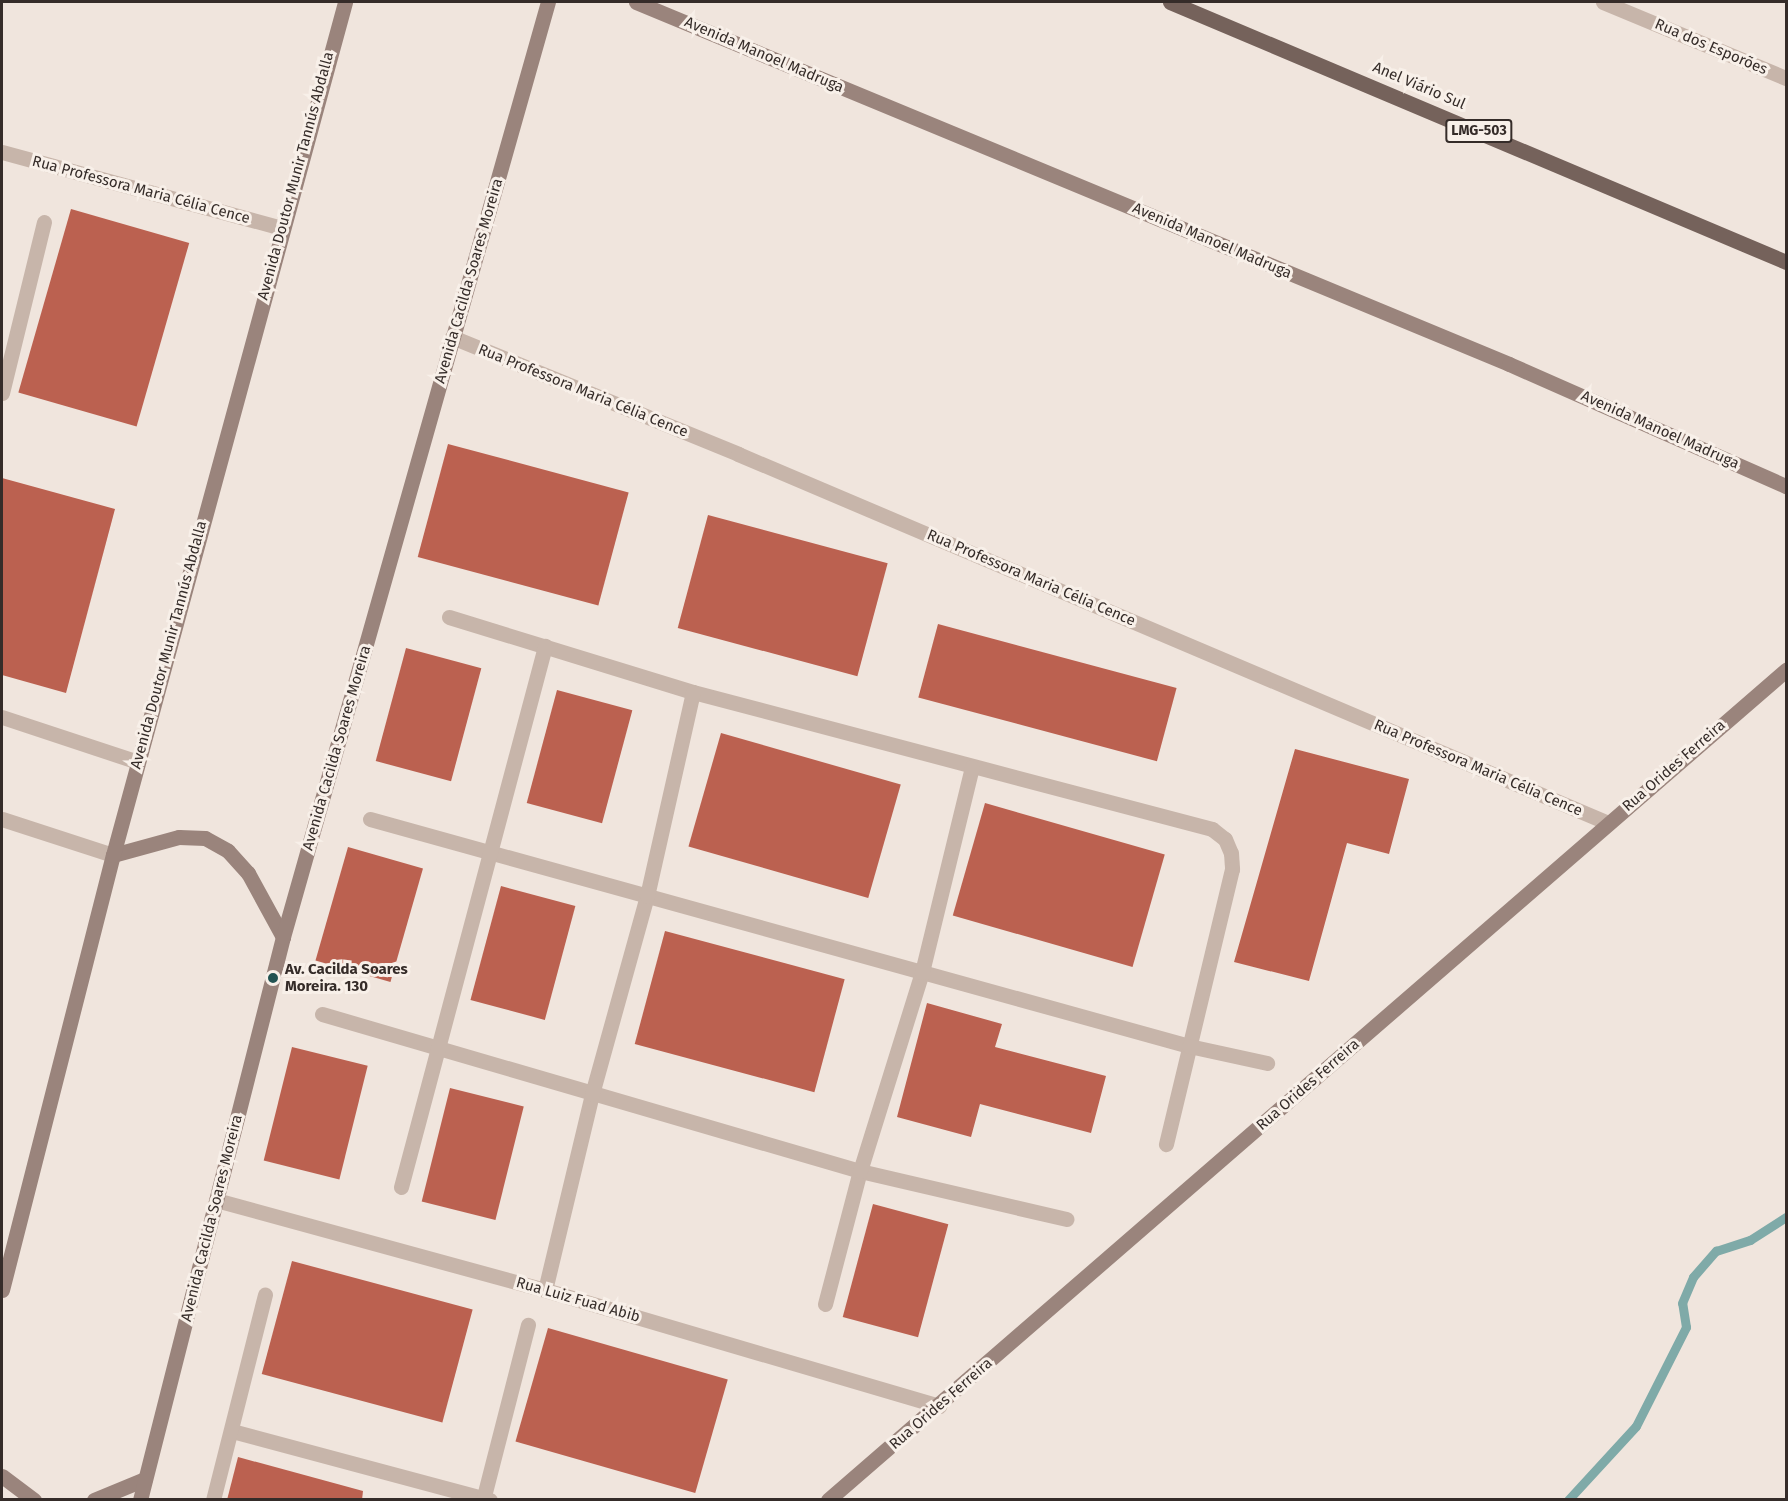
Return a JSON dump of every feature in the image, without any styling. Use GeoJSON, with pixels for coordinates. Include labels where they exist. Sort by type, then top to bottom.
{"type":"FeatureCollection","features":[{"type":"Feature","properties":{"kind":"main road","name":"Anel Viário Sul"},"geometry":{"type":"LineString","coordinates":[[1170,2],[1786,262]]}},
{"type":"Feature","properties":{"kind":"street","name":"Avenida Doutor Munir Tannús Abdalla"},"geometry":{"type":"LineString","coordinates":[[2,1286],[113,855],[281,228],[345,2]]}},
{"type":"Feature","properties":{"kind":"street","name":"Avenida Cacilda Soares Moreira"},"geometry":{"type":"LineString","coordinates":[[140,1500],[284,937],[452,337],[549,2]]}},
{"type":"Feature","properties":{"kind":"street","name":"Avenida Manoel Madruga"},"geometry":{"type":"LineString","coordinates":[[636,2],[1498,360],[1786,486]]}},
{"type":"Feature","properties":{"kind":"street","name":"Rua dos Esporões"},"geometry":{"type":"LineString","coordinates":[[1602,2],[1786,78]]}},
{"type":"Feature","properties":{"kind":"street","name":"Rua Professora Maria Célia Cence"},"geometry":{"type":"LineString","coordinates":[[2,152],[281,228]]}},
{"type":"Feature","properties":{"kind":"street"},"geometry":{"type":"LineString","coordinates":[[2,393],[44,222]]}},
{"type":"Feature","properties":{"kind":"street","name":"Rua Professora Maria Célia Cence"},"geometry":{"type":"LineString","coordinates":[[452,337],[738,454],[1608,824]]}},
{"type":"Feature","properties":{"kind":"street"},"geometry":{"type":"LineString","coordinates":[[449,616],[693,692],[1212,829],[1224,839],[1231,852],[1232,869],[1166,1144]]}},
{"type":"Feature","properties":{"kind":"street"},"geometry":{"type":"LineString","coordinates":[[401,1187],[545,646]]}},
{"type":"Feature","properties":{"kind":"street","name":"Rua Orides Ferreira"},"geometry":{"type":"LineString","coordinates":[[828,1500],[1786,670]]}},
{"type":"Feature","properties":{"kind":"street"},"geometry":{"type":"LineString","coordinates":[[545,1290],[592,1094],[647,896],[693,692]]}},
{"type":"Feature","properties":{"kind":"street"},"geometry":{"type":"LineString","coordinates":[[2,717],[138,762]]}},
{"type":"Feature","properties":{"kind":"street"},"geometry":{"type":"LineString","coordinates":[[825,1304],[860,1171],[922,972],[972,767]]}},
{"type":"Feature","properties":{"kind":"street"},"geometry":{"type":"LineString","coordinates":[[2,819],[113,855],[179,837],[205,838],[228,850],[248,873],[284,937]]}},
{"type":"Feature","properties":{"kind":"street"},"geometry":{"type":"LineString","coordinates":[[370,819],[1189,1046],[1268,1064]]}},
{"type":"Feature","properties":{"kind":"street"},"geometry":{"type":"LineString","coordinates":[[322,1014],[860,1171],[1066,1219]]}},
{"type":"Feature","properties":{"kind":"street","name":"Rua Luiz Fuad Abib"},"geometry":{"type":"LineString","coordinates":[[216,1200],[545,1290],[939,1406]]}},
{"type":"Feature","properties":{"kind":"street"},"geometry":{"type":"LineString","coordinates":[[213,1500],[266,1294]]}},
{"type":"Feature","properties":{"kind":"street"},"geometry":{"type":"LineString","coordinates":[[232,1431],[485,1499],[528,1325]]}},
{"type":"Feature","properties":{"kind":"street"},"geometry":{"type":"LineString","coordinates":[[2,1476],[34,1500]]}},
{"type":"Feature","properties":{"kind":"street"},"geometry":{"type":"LineString","coordinates":[[94,1500],[145,1479]]}},
{"type":"Feature","properties":{"kind":"building"},"geometry":{"type":"Polygon","coordinates":[[[71,209],[189,243],[137,427],[18,393],[71,209]]]}},
{"type":"Feature","properties":{"kind":"building"},"geometry":{"type":"Polygon","coordinates":[[[448,444],[629,492],[598,605],[418,557],[448,444]]]}},
{"type":"Feature","properties":{"kind":"building"},"geometry":{"type":"Polygon","coordinates":[[[2,478],[115,509],[66,693],[2,675],[2,478]]]}},
{"type":"Feature","properties":{"kind":"building"},"geometry":{"type":"Polygon","coordinates":[[[708,515],[888,563],[857,676],[678,628],[708,515]]]}},
{"type":"Feature","properties":{"kind":"building"},"geometry":{"type":"Polygon","coordinates":[[[938,624],[1177,688],[1157,761],[918,697],[938,624]]]}},
{"type":"Feature","properties":{"kind":"building"},"geometry":{"type":"Polygon","coordinates":[[[406,648],[481,668],[451,781],[376,761],[406,648]]]}},
{"type":"Feature","properties":{"kind":"building"},"geometry":{"type":"Polygon","coordinates":[[[557,690],[632,710],[602,823],[527,803],[557,690]]]}},
{"type":"Feature","properties":{"kind":"building"},"geometry":{"type":"Polygon","coordinates":[[[721,733],[901,785],[868,898],[688,846],[721,733]]]}},
{"type":"Feature","properties":{"kind":"building"},"geometry":{"type":"Polygon","coordinates":[[[1295,749],[1409,779],[1389,854],[1347,843],[1309,981],[1234,962],[1295,749]]]}},
{"type":"Feature","properties":{"kind":"building"},"geometry":{"type":"Polygon","coordinates":[[[985,803],[1165,855],[1133,967],[953,915],[985,803]]]}},
{"type":"Feature","properties":{"kind":"building"},"geometry":{"type":"Polygon","coordinates":[[[348,847],[423,868],[390,982],[315,960],[348,847]]]}},
{"type":"Feature","properties":{"kind":"building"},"geometry":{"type":"Polygon","coordinates":[[[501,886],[575,906],[545,1020],[470,1000],[501,886]]]}},
{"type":"Feature","properties":{"kind":"building"},"geometry":{"type":"Polygon","coordinates":[[[665,931],[845,979],[814,1092],[635,1044],[665,931]]]}},
{"type":"Feature","properties":{"kind":"building"},"geometry":{"type":"Polygon","coordinates":[[[927,1003],[1002,1024],[995,1047],[1106,1076],[1091,1133],[980,1104],[971,1137],[897,1117],[927,1003]]]}},
{"type":"Feature","properties":{"kind":"building"},"geometry":{"type":"Polygon","coordinates":[[[292,1047],[368,1066],[339,1179],[264,1161],[292,1047]]]}},
{"type":"Feature","properties":{"kind":"building"},"geometry":{"type":"Polygon","coordinates":[[[450,1088],[524,1106],[495,1220],[422,1202],[450,1088]]]}},
{"type":"Feature","properties":{"kind":"building"},"geometry":{"type":"Polygon","coordinates":[[[873,1204],[948,1224],[918,1337],[843,1317],[873,1204]]]}},
{"type":"Feature","properties":{"kind":"building"},"geometry":{"type":"Polygon","coordinates":[[[292,1261],[473,1309],[442,1422],[262,1374],[292,1261]]]}},
{"type":"Feature","properties":{"kind":"building"},"geometry":{"type":"Polygon","coordinates":[[[548,1328],[728,1380],[695,1493],[515,1441],[548,1328]]]}},
{"type":"Feature","properties":{"kind":"building"},"geometry":{"type":"Polygon","coordinates":[[[238,1457],[363,1491],[362,1500],[227,1500],[238,1457]]]}},
{"type":"Feature","properties":{"kind":"waterway"},"geometry":{"type":"LineString","coordinates":[[1568,1500],[1636,1426],[1686,1327],[1682,1303],[1693,1277],[1716,1251],[1750,1240],[1786,1217]]}},
{"type":"Feature","properties":{"kind":"place","name":"Av. Cacilda Soares Moreira. 130"},"geometry":{"type":"Point","coordinates":[273,978]}}]}
